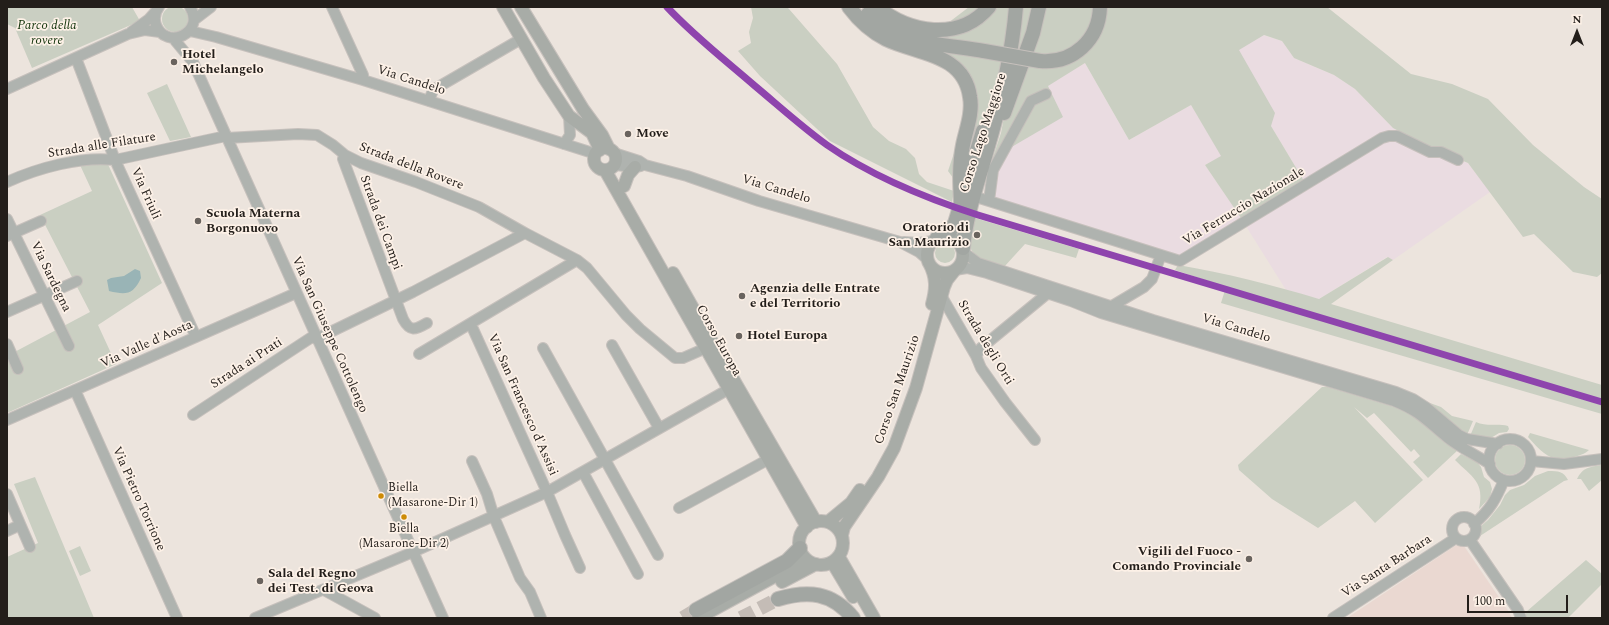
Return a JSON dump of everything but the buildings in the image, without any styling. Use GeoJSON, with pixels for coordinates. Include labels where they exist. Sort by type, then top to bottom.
{"type":"FeatureCollection","features":[{"type":"Feature","properties":{"kind":"highway"},"geometry":{"type":"LineString","coordinates":[[849,7],[859,19],[884,38],[947,61],[957,70],[963,79],[969,90],[971,99],[960,160],[961,203]]}},
{"type":"Feature","properties":{"kind":"highway"},"geometry":{"type":"LineString","coordinates":[[860,7],[881,24],[897,33],[915,39],[1040,61],[1057,61],[1070,57],[1082,48],[1096,28],[1100,15],[1100,7]]}},
{"type":"Feature","properties":{"kind":"highway"},"geometry":{"type":"LineString","coordinates":[[876,7],[886,15],[909,24],[929,30],[940,31],[954,29],[967,24],[980,16],[989,7]]}},
{"type":"Feature","properties":{"kind":"highway","name":"Corso Lago Maggiore"},"geometry":{"type":"LineString","coordinates":[[963,248],[966,218],[998,110],[1016,7]]}},
{"type":"Feature","properties":{"kind":"highway"},"geometry":{"type":"LineString","coordinates":[[986,154],[1002,119],[1029,46],[1039,7]]}},
{"type":"Feature","properties":{"kind":"highway","name":"Corso Lago Maggiore"},"geometry":{"type":"LineString","coordinates":[[935,240],[950,231],[955,223],[990,108],[1007,65]]}},
{"type":"Feature","properties":{"kind":"highway"},"geometry":{"type":"LineString","coordinates":[[697,614],[802,552]]}},
{"type":"Feature","properties":{"kind":"highway"},"geometry":{"type":"LineString","coordinates":[[778,599],[808,593],[828,597],[844,607],[853,618]]}},
{"type":"Feature","properties":{"kind":"main road"},"geometry":{"type":"LineString","coordinates":[[503,7],[569,116],[592,133],[607,158]]}},
{"type":"Feature","properties":{"kind":"main road"},"geometry":{"type":"LineString","coordinates":[[521,7],[582,109],[602,135],[607,158]]}},
{"type":"Feature","properties":{"kind":"main road","name":"Corso Europa"},"geometry":{"type":"LineString","coordinates":[[607,158],[817,524]]}},
{"type":"Feature","properties":{"kind":"main road","name":"Corso Europa"},"geometry":{"type":"LineString","coordinates":[[607,158],[706,348],[769,459],[817,524]]}},
{"type":"Feature","properties":{"kind":"main road"},"geometry":{"type":"LineString","coordinates":[[624,186],[628,175],[640,166]]}},
{"type":"Feature","properties":{"kind":"main road"},"geometry":{"type":"LineString","coordinates":[[945,236],[954,238],[963,248],[963,260],[956,270],[946,273],[936,271],[928,261],[928,249],[935,240],[945,236]]}},
{"type":"Feature","properties":{"kind":"main road","name":"Corso San Maurizio"},"geometry":{"type":"LineString","coordinates":[[817,524],[851,503],[867,481],[888,444],[896,423],[933,299],[935,280],[934,272],[928,261]]}},
{"type":"Feature","properties":{"kind":"main road","name":"Corso San Maurizio"},"geometry":{"type":"LineString","coordinates":[[842,535],[844,527],[878,477],[894,448],[916,388],[947,280],[956,270]]}},
{"type":"Feature","properties":{"kind":"main road"},"geometry":{"type":"LineString","coordinates":[[817,524],[800,536],[802,552],[809,561],[816,564],[827,564],[835,560],[842,550],[842,535]]}},
{"type":"Feature","properties":{"kind":"main road","name":"Corso Europa"},"geometry":{"type":"LineString","coordinates":[[817,524],[834,525],[842,535]]}},
{"type":"Feature","properties":{"kind":"main road"},"geometry":{"type":"LineString","coordinates":[[835,560],[865,618]]}},
{"type":"Feature","properties":{"kind":"main road"},"geometry":{"type":"LineString","coordinates":[[835,560],[874,618]]}},
{"type":"Feature","properties":{"kind":"main road"},"geometry":{"type":"LineString","coordinates":[[715,618],[816,564]]}},
{"type":"Feature","properties":{"kind":"street","name":"Via San Giuseppe Cottolengo"},"geometry":{"type":"LineString","coordinates":[[190,7],[193,13],[189,46],[193,62],[443,618]]}},
{"type":"Feature","properties":{"kind":"street"},"geometry":{"type":"LineString","coordinates":[[128,34],[145,30],[160,32],[173,38],[184,36],[191,26],[211,7]]}},
{"type":"Feature","properties":{"kind":"street"},"geometry":{"type":"LineString","coordinates":[[158,8],[155,21],[160,32]]}},
{"type":"Feature","properties":{"kind":"street"},"geometry":{"type":"LineString","coordinates":[[7,89],[128,34],[149,19],[158,8]]}},
{"type":"Feature","properties":{"kind":"street"},"geometry":{"type":"LineString","coordinates":[[335,8],[364,75],[364,80]]}},
{"type":"Feature","properties":{"kind":"street","name":"Via Candelo"},"geometry":{"type":"LineString","coordinates":[[191,26],[216,37],[364,80],[607,158],[639,161],[640,166],[687,176],[776,206],[900,242],[919,252],[928,261]]}},
{"type":"Feature","properties":{"kind":"street","name":"Via San Giuseppe Cottolengo"},"geometry":{"type":"LineString","coordinates":[[173,38],[193,62]]}},
{"type":"Feature","properties":{"kind":"street"},"geometry":{"type":"LineString","coordinates":[[429,101],[432,90],[521,39]]}},
{"type":"Feature","properties":{"kind":"street","name":"Via Friuli"},"geometry":{"type":"LineString","coordinates":[[76,58],[115,160],[196,337]]}},
{"type":"Feature","properties":{"kind":"street"},"geometry":{"type":"LineString","coordinates":[[988,200],[993,170],[1031,101],[1046,94]]}},
{"type":"Feature","properties":{"kind":"street"},"geometry":{"type":"LineString","coordinates":[[564,144],[570,135],[569,116]]}},
{"type":"Feature","properties":{"kind":"street","name":"Strada della Rovere"},"geometry":{"type":"LineString","coordinates":[[227,137],[298,134],[317,135],[345,155],[362,163],[416,182],[479,207],[577,260],[587,268],[626,315],[640,329],[675,358],[683,358],[706,348]]}},
{"type":"Feature","properties":{"kind":"street","name":"Via Ferruccio Nazionale"},"geometry":{"type":"LineString","coordinates":[[973,196],[1180,261],[1382,138],[1397,136],[1430,152],[1441,152],[1458,160]]}},
{"type":"Feature","properties":{"kind":"street","name":"Strada alle Filature"},"geometry":{"type":"LineString","coordinates":[[7,182],[37,171],[68,164],[100,158],[115,160],[227,137]]}},
{"type":"Feature","properties":{"kind":"street","name":"Strada dei Campi"},"geometry":{"type":"LineString","coordinates":[[345,155],[342,159],[406,326],[412,329],[419,328],[427,323]]}},
{"type":"Feature","properties":{"kind":"street","name":"Via Sardegna"},"geometry":{"type":"LineString","coordinates":[[7,218],[11,234],[45,295],[70,346]]}},
{"type":"Feature","properties":{"kind":"street"},"geometry":{"type":"LineString","coordinates":[[11,234],[41,221]]}},
{"type":"Feature","properties":{"kind":"street"},"geometry":{"type":"LineString","coordinates":[[316,337],[395,300],[525,233]]}},
{"type":"Feature","properties":{"kind":"street","name":"Via Candelo"},"geometry":{"type":"LineString","coordinates":[[900,242],[919,243],[935,240]]}},
{"type":"Feature","properties":{"kind":"street","name":"Via Candelo"},"geometry":{"type":"LineString","coordinates":[[963,248],[966,254],[978,263],[1154,320],[1396,392],[1413,399],[1427,408],[1459,435],[1467,439],[1498,444]]}},
{"type":"Feature","properties":{"kind":"street"},"geometry":{"type":"LineString","coordinates":[[1112,306],[1144,287],[1152,279],[1160,255]]}},
{"type":"Feature","properties":{"kind":"street"},"geometry":{"type":"LineString","coordinates":[[419,354],[577,260]]}},
{"type":"Feature","properties":{"kind":"street","name":"Via Candelo"},"geometry":{"type":"LineString","coordinates":[[956,270],[967,268],[1048,293],[1101,313],[1362,391],[1410,407],[1422,415],[1448,438],[1490,464]]}},
{"type":"Feature","properties":{"kind":"street"},"geometry":{"type":"LineString","coordinates":[[7,312],[77,281]]}},
{"type":"Feature","properties":{"kind":"street","name":"Via Valle d'Aosta"},"geometry":{"type":"LineString","coordinates":[[7,420],[296,293]]}},
{"type":"Feature","properties":{"kind":"street"},"geometry":{"type":"LineString","coordinates":[[976,356],[981,348],[1048,293]]}},
{"type":"Feature","properties":{"kind":"street","name":"Strada degli Orti"},"geometry":{"type":"LineString","coordinates":[[942,297],[985,374],[1035,440]]}},
{"type":"Feature","properties":{"kind":"street","name":"Via San Francesco d'Assisi"},"geometry":{"type":"LineString","coordinates":[[473,329],[580,568]]}},
{"type":"Feature","properties":{"kind":"street","name":"Strada ai Prati"},"geometry":{"type":"LineString","coordinates":[[193,415],[316,337]]}},
{"type":"Feature","properties":{"kind":"street"},"geometry":{"type":"LineString","coordinates":[[7,344],[18,369]]}},
{"type":"Feature","properties":{"kind":"street"},"geometry":{"type":"LineString","coordinates":[[612,345],[659,428]]}},
{"type":"Feature","properties":{"kind":"street"},"geometry":{"type":"LineString","coordinates":[[544,348],[658,555]]}},
{"type":"Feature","properties":{"kind":"street"},"geometry":{"type":"LineString","coordinates":[[255,618],[413,552],[547,492],[729,389]]}},
{"type":"Feature","properties":{"kind":"street","name":"Via Pietro Torrione"},"geometry":{"type":"LineString","coordinates":[[75,390],[177,618]]}},
{"type":"Feature","properties":{"kind":"street"},"geometry":{"type":"LineString","coordinates":[[1510,439],[1523,444],[1530,454],[1531,461],[1530,467],[1522,477],[1510,481],[1504,480],[1495,474],[1490,464],[1491,453],[1498,444],[1510,439]]}},
{"type":"Feature","properties":{"kind":"street"},"geometry":{"type":"LineString","coordinates":[[679,508],[769,459]]}},
{"type":"Feature","properties":{"kind":"street"},"geometry":{"type":"LineString","coordinates":[[1531,461],[1564,464],[1602,459]]}},
{"type":"Feature","properties":{"kind":"street"},"geometry":{"type":"LineString","coordinates":[[472,461],[487,494],[494,517],[520,578],[530,592],[541,618]]}},
{"type":"Feature","properties":{"kind":"street"},"geometry":{"type":"LineString","coordinates":[[583,472],[638,574]]}},
{"type":"Feature","properties":{"kind":"street"},"geometry":{"type":"LineString","coordinates":[[1474,524],[1488,512],[1504,480]]}},
{"type":"Feature","properties":{"kind":"street"},"geometry":{"type":"LineString","coordinates":[[7,494],[30,547]]}},
{"type":"Feature","properties":{"kind":"street"},"geometry":{"type":"LineString","coordinates":[[1459,518],[1468,518],[1474,524],[1475,534],[1470,540],[1463,541],[1453,535],[1452,528],[1455,520],[1459,518]]}},
{"type":"Feature","properties":{"kind":"street"},"geometry":{"type":"LineString","coordinates":[[7,531],[20,525]]}},
{"type":"Feature","properties":{"kind":"street","name":"Via Santa Barbara"},"geometry":{"type":"LineString","coordinates":[[1332,618],[1456,538]]}},
{"type":"Feature","properties":{"kind":"street"},"geometry":{"type":"LineString","coordinates":[[1470,540],[1518,610],[1521,618]]}},
{"type":"Feature","properties":{"kind":"street"},"geometry":{"type":"LineString","coordinates":[[324,590],[375,618]]}},
{"type":"Feature","properties":{"kind":"shaded area"},"geometry":{"type":"Polygon","coordinates":[[[1263,35],[1282,41],[1294,58],[1334,75],[1355,89],[1393,128],[1427,146],[1468,163],[1490,192],[1393,260],[1387,257],[1319,299],[1286,290],[1244,223],[1180,261],[995,203],[987,175],[1047,86],[1085,63],[1129,140],[1191,105],[1222,156],[1205,165],[1241,217],[1304,181],[1271,126],[1236,46],[1263,35]]]}},
{"type":"Feature","properties":{"kind":"shaded area"},"geometry":{"type":"Polygon","coordinates":[[[1455,546],[1464,546],[1512,618],[1347,618],[1455,546]]]}},
{"type":"Feature","properties":{"kind":"green space"},"geometry":{"type":"Polygon","coordinates":[[[175,6],[184,10],[188,19],[184,28],[175,32],[166,28],[162,19],[166,10],[175,6]]]}},
{"type":"Feature","properties":{"kind":"green space","name":"Parco della rovere"},"geometry":{"type":"Polygon","coordinates":[[[7,7],[132,7],[140,21],[32,68],[15,28],[7,24],[7,7]]]}},
{"type":"Feature","properties":{"kind":"green space"},"geometry":{"type":"Polygon","coordinates":[[[751,7],[787,7],[837,64],[873,127],[889,141],[906,149],[915,158],[919,174],[927,182],[954,191],[952,202],[830,141],[760,76],[738,51],[751,43],[749,32],[753,18],[751,7]]]}},
{"type":"Feature","properties":{"kind":"green space"},"geometry":{"type":"Polygon","coordinates":[[[969,7],[1015,7],[1011,45],[964,193],[948,171],[968,111],[958,81],[948,70],[901,49],[948,23],[969,7]]]}},
{"type":"Feature","properties":{"kind":"green space"},"geometry":{"type":"Polygon","coordinates":[[[1022,7],[1327,7],[1411,74],[1452,84],[1488,99],[1533,145],[1584,187],[1602,199],[1602,273],[1597,277],[1573,272],[1534,234],[1523,237],[1468,163],[1427,146],[1393,128],[1355,89],[1334,75],[1294,58],[1282,41],[1264,35],[1239,50],[1275,113],[1271,126],[1304,181],[1241,218],[1205,165],[1221,156],[1191,105],[1129,140],[1085,63],[1048,86],[1063,117],[1003,152],[1003,145],[987,175],[1001,133],[1017,48],[1022,7]]]}},
{"type":"Feature","properties":{"kind":"green space"},"geometry":{"type":"Polygon","coordinates":[[[167,84],[191,137],[170,141],[147,93],[167,84]]]}},
{"type":"Feature","properties":{"kind":"green space"},"geometry":{"type":"Polygon","coordinates":[[[106,160],[162,283],[98,325],[116,364],[7,413],[7,356],[90,312],[40,215],[92,191],[80,165],[106,160]]]}},
{"type":"Feature","properties":{"kind":"green space"},"geometry":{"type":"Polygon","coordinates":[[[975,218],[1079,249],[1076,258],[1025,244],[1004,267],[985,261],[980,259],[973,252],[966,239],[975,218]]]}},
{"type":"Feature","properties":{"kind":"green space"},"geometry":{"type":"Polygon","coordinates":[[[945,243],[952,246],[955,253],[952,260],[945,263],[938,260],[935,253],[938,246],[945,243]]]}},
{"type":"Feature","properties":{"kind":"green space"},"geometry":{"type":"Polygon","coordinates":[[[1388,257],[1393,260],[1331,304],[1602,385],[1602,414],[1221,303],[1226,287],[1175,270],[1178,265],[1213,272],[1267,284],[1319,299],[1388,257]]]}},
{"type":"Feature","properties":{"kind":"green space"},"geometry":{"type":"Polygon","coordinates":[[[1322,387],[1328,387],[1404,410],[1427,425],[1445,443],[1458,450],[1428,478],[1413,462],[1420,456],[1414,449],[1411,452],[1374,413],[1367,418],[1354,407],[1423,480],[1375,523],[1355,501],[1318,528],[1272,499],[1239,470],[1238,465],[1322,387]]]}},
{"type":"Feature","properties":{"kind":"green space"},"geometry":{"type":"Polygon","coordinates":[[[1430,403],[1441,407],[1452,416],[1473,421],[1467,435],[1454,426],[1430,403]]]}},
{"type":"Feature","properties":{"kind":"green space"},"geometry":{"type":"Polygon","coordinates":[[[1476,422],[1504,425],[1508,426],[1509,429],[1507,432],[1499,433],[1491,438],[1470,436],[1476,422]]]}},
{"type":"Feature","properties":{"kind":"green space"},"geometry":{"type":"Polygon","coordinates":[[[1530,433],[1589,450],[1566,459],[1553,458],[1548,456],[1533,443],[1528,437],[1530,433]]]}},
{"type":"Feature","properties":{"kind":"green space"},"geometry":{"type":"Polygon","coordinates":[[[1510,445],[1521,449],[1525,460],[1521,471],[1510,475],[1499,471],[1495,460],[1499,449],[1510,445]]]}},
{"type":"Feature","properties":{"kind":"green space"},"geometry":{"type":"Polygon","coordinates":[[[1461,454],[1477,462],[1481,467],[1484,477],[1490,482],[1492,489],[1490,497],[1479,509],[1479,486],[1472,476],[1455,460],[1461,454]]]}},
{"type":"Feature","properties":{"kind":"green space"},"geometry":{"type":"Polygon","coordinates":[[[1602,465],[1602,480],[1589,491],[1581,479],[1577,479],[1579,475],[1590,467],[1602,465]]]}},
{"type":"Feature","properties":{"kind":"green space"},"geometry":{"type":"Polygon","coordinates":[[[1548,471],[1560,472],[1568,480],[1564,481],[1480,536],[1480,527],[1488,520],[1510,490],[1524,485],[1535,476],[1548,471]]]}},
{"type":"Feature","properties":{"kind":"green space"},"geometry":{"type":"Polygon","coordinates":[[[35,477],[94,618],[7,618],[7,557],[38,543],[14,484],[35,477]]]}},
{"type":"Feature","properties":{"kind":"green space"},"geometry":{"type":"Polygon","coordinates":[[[80,546],[91,571],[80,576],[69,551],[80,546]]]}},
{"type":"Feature","properties":{"kind":"green space"},"geometry":{"type":"Polygon","coordinates":[[[1586,560],[1602,574],[1602,584],[1568,618],[1526,618],[1526,612],[1586,560]]]}},
{"type":"Feature","properties":{"kind":"water"},"geometry":{"type":"Polygon","coordinates":[[[135,269],[140,271],[141,278],[132,291],[120,293],[109,291],[107,280],[124,276],[135,269]]]}},
{"type":"Feature","properties":{"kind":"tunnel"},"geometry":{"type":"LineString","coordinates":[[741,618],[778,599]]}},
{"type":"Feature","properties":{"kind":"tunnel"},"geometry":{"type":"LineString","coordinates":[[683,618],[696,610]]}},
{"type":"Feature","properties":{"kind":"transit line"},"geometry":{"type":"LineString","coordinates":[[667,7],[710,48],[827,145],[863,167],[900,186],[978,215],[1602,402]]}},
{"type":"Feature","properties":{"kind":"place","name":"Hotel Michelangelo"},"geometry":{"type":"Point","coordinates":[174,62]}},
{"type":"Feature","properties":{"kind":"place","name":"Move"},"geometry":{"type":"Point","coordinates":[628,134]}},
{"type":"Feature","properties":{"kind":"place","name":"Scuola Materna Borgonuovo"},"geometry":{"type":"Point","coordinates":[198,221]}},
{"type":"Feature","properties":{"kind":"place","name":"Oratorio di San Maurizio"},"geometry":{"type":"Point","coordinates":[977,235]}},
{"type":"Feature","properties":{"kind":"place","name":"Agenzia delle Entrate e del Territorio"},"geometry":{"type":"Point","coordinates":[742,296]}},
{"type":"Feature","properties":{"kind":"place","name":"Hotel Europa"},"geometry":{"type":"Point","coordinates":[739,336]}},
{"type":"Feature","properties":{"kind":"place","name":"Biella (Masarone-Dir 1)"},"geometry":{"type":"Point","coordinates":[381,496]}},
{"type":"Feature","properties":{"kind":"place","name":"Biella (Masarone-Dir 2)"},"geometry":{"type":"Point","coordinates":[404,517]}},
{"type":"Feature","properties":{"kind":"place","name":"Vigili del Fuoco - Comando Provinciale"},"geometry":{"type":"Point","coordinates":[1249,559]}},
{"type":"Feature","properties":{"kind":"place","name":"Sala del Regno dei Test. di Geova"},"geometry":{"type":"Point","coordinates":[260,581]}}]}
